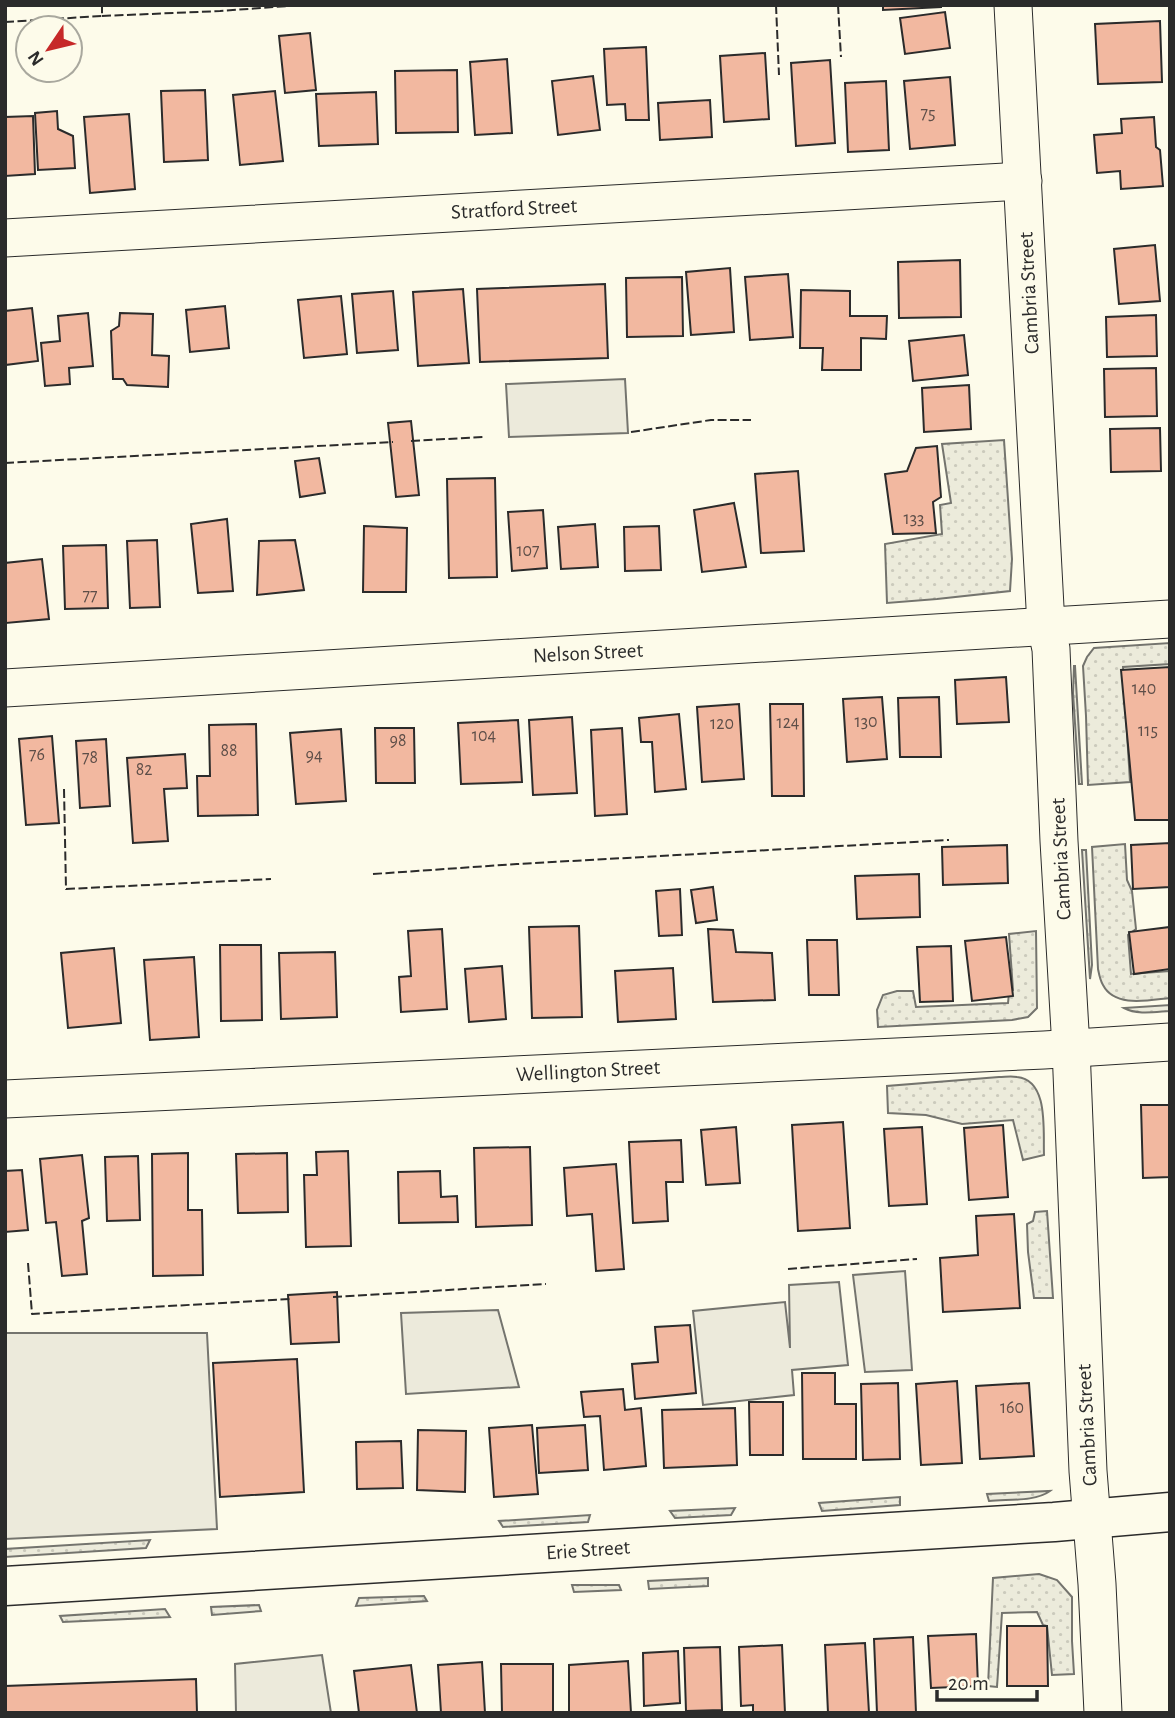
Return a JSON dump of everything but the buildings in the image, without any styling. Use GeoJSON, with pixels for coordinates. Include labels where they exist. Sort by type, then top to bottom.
{"type":"FeatureCollection","features":[{"type":"Feature","properties":{"kind":"main road","name":"Erie Street"},"geometry":{"type":"LineString","coordinates":[[5,1586],[1170,1512]]}},
{"type":"Feature","properties":{"kind":"street","name":"Cambria Street"},"geometry":{"type":"LineString","coordinates":[[1013,5],[1046,626],[1051,649],[1088,1457],[1103,1713]]}},
{"type":"Feature","properties":{"kind":"street","name":"Stratford Street"},"geometry":{"type":"LineString","coordinates":[[5,237],[1023,181]]}},
{"type":"Feature","properties":{"kind":"street","name":"Nelson Street"},"geometry":{"type":"LineString","coordinates":[[5,688],[1170,619]]}},
{"type":"Feature","properties":{"kind":"street","name":"Wellington Street"},"geometry":{"type":"LineString","coordinates":[[5,1099],[1170,1042]]}},
{"type":"Feature","properties":{"kind":"shaded area"},"geometry":{"type":"Polygon","coordinates":[[[625,379],[628,433],[509,437],[506,384],[625,379]]]}},
{"type":"Feature","properties":{"kind":"shaded area"},"geometry":{"type":"Polygon","coordinates":[[[1004,440],[1012,559],[1010,591],[887,603],[885,544],[942,534],[940,505],[951,503],[942,444],[1004,440]]]}},
{"type":"Feature","properties":{"kind":"shaded area"},"geometry":{"type":"Polygon","coordinates":[[[1170,643],[1170,664],[1123,667],[1130,782],[1088,785],[1083,666],[1087,657],[1094,648],[1170,643]]]}},
{"type":"Feature","properties":{"kind":"shaded area"},"geometry":{"type":"Polygon","coordinates":[[[1074,666],[1082,784],[1079,784],[1073,693],[1074,666]]]}},
{"type":"Feature","properties":{"kind":"shaded area"},"geometry":{"type":"Polygon","coordinates":[[[1125,844],[1127,880],[1132,891],[1136,929],[1128,935],[1131,974],[1170,971],[1170,998],[1124,1000],[1108,992],[1100,977],[1092,847],[1125,844]]]}},
{"type":"Feature","properties":{"kind":"shaded area"},"geometry":{"type":"Polygon","coordinates":[[[1082,850],[1086,850],[1092,965],[1090,979],[1082,850]]]}},
{"type":"Feature","properties":{"kind":"shaded area"},"geometry":{"type":"Polygon","coordinates":[[[1036,931],[1037,1008],[1028,1017],[878,1027],[877,1010],[883,995],[897,991],[913,991],[916,1007],[1008,1003],[1009,993],[1013,990],[1009,934],[1036,931]]]}},
{"type":"Feature","properties":{"kind":"shaded area"},"geometry":{"type":"Polygon","coordinates":[[[1170,1005],[1170,1011],[1134,1012],[1124,1008],[1170,1005]]]}},
{"type":"Feature","properties":{"kind":"shaded area"},"geometry":{"type":"Polygon","coordinates":[[[1017,1077],[1027,1080],[1035,1087],[1042,1108],[1044,1155],[1023,1160],[1013,1120],[962,1124],[926,1115],[888,1113],[887,1086],[1017,1077]]]}},
{"type":"Feature","properties":{"kind":"shaded area"},"geometry":{"type":"Polygon","coordinates":[[[1047,1211],[1053,1298],[1034,1298],[1027,1224],[1033,1221],[1035,1212],[1047,1211]]]}},
{"type":"Feature","properties":{"kind":"shaded area"},"geometry":{"type":"Polygon","coordinates":[[[905,1271],[912,1370],[865,1372],[853,1275],[905,1271]]]}},
{"type":"Feature","properties":{"kind":"shaded area"},"geometry":{"type":"Polygon","coordinates":[[[839,1282],[848,1365],[792,1370],[794,1395],[703,1405],[693,1311],[785,1302],[790,1348],[789,1285],[839,1282]]]}},
{"type":"Feature","properties":{"kind":"shaded area"},"geometry":{"type":"Polygon","coordinates":[[[498,1310],[519,1387],[406,1394],[401,1313],[498,1310]]]}},
{"type":"Feature","properties":{"kind":"shaded area"},"geometry":{"type":"Polygon","coordinates":[[[5,1333],[207,1333],[217,1529],[5,1539],[5,1333]]]}},
{"type":"Feature","properties":{"kind":"shaded area"},"geometry":{"type":"Polygon","coordinates":[[[1050,1491],[1029,1498],[989,1501],[987,1494],[1050,1491]]]}},
{"type":"Feature","properties":{"kind":"shaded area"},"geometry":{"type":"Polygon","coordinates":[[[900,1497],[900,1505],[822,1511],[819,1503],[900,1497]]]}},
{"type":"Feature","properties":{"kind":"shaded area"},"geometry":{"type":"Polygon","coordinates":[[[735,1508],[731,1515],[675,1518],[670,1511],[735,1508]]]}},
{"type":"Feature","properties":{"kind":"shaded area"},"geometry":{"type":"Polygon","coordinates":[[[590,1515],[588,1522],[503,1527],[499,1521],[590,1515]]]}},
{"type":"Feature","properties":{"kind":"shaded area"},"geometry":{"type":"Polygon","coordinates":[[[150,1540],[146,1548],[5,1557],[5,1549],[150,1540]]]}},
{"type":"Feature","properties":{"kind":"shaded area"},"geometry":{"type":"Polygon","coordinates":[[[1039,1574],[1057,1580],[1072,1597],[1074,1674],[1052,1675],[1047,1626],[1043,1625],[1037,1612],[1002,1613],[997,1687],[988,1686],[993,1578],[1039,1574]]]}},
{"type":"Feature","properties":{"kind":"shaded area"},"geometry":{"type":"Polygon","coordinates":[[[708,1578],[708,1586],[649,1589],[648,1581],[708,1578]]]}},
{"type":"Feature","properties":{"kind":"shaded area"},"geometry":{"type":"Polygon","coordinates":[[[572,1585],[619,1585],[621,1590],[574,1592],[572,1585]]]}},
{"type":"Feature","properties":{"kind":"shaded area"},"geometry":{"type":"Polygon","coordinates":[[[424,1596],[427,1601],[356,1606],[359,1598],[424,1596]]]}},
{"type":"Feature","properties":{"kind":"shaded area"},"geometry":{"type":"Polygon","coordinates":[[[259,1605],[261,1611],[212,1615],[211,1607],[259,1605]]]}},
{"type":"Feature","properties":{"kind":"shaded area"},"geometry":{"type":"Polygon","coordinates":[[[165,1609],[170,1617],[63,1622],[60,1616],[165,1609]]]}},
{"type":"Feature","properties":{"kind":"shaded area"},"geometry":{"type":"Polygon","coordinates":[[[322,1655],[331,1713],[236,1713],[235,1664],[322,1655]]]}},
{"type":"Feature","properties":{"kind":"fence"},"geometry":{"type":"LineString","coordinates":[[5,22],[102,16],[102,5]]}},
{"type":"Feature","properties":{"kind":"fence"},"geometry":{"type":"LineString","coordinates":[[102,16],[302,5]]}},
{"type":"Feature","properties":{"kind":"fence"},"geometry":{"type":"LineString","coordinates":[[776,5],[779,75]]}},
{"type":"Feature","properties":{"kind":"fence"},"geometry":{"type":"LineString","coordinates":[[838,5],[841,57]]}},
{"type":"Feature","properties":{"kind":"fence"},"geometry":{"type":"LineString","coordinates":[[631,432],[711,420],[751,420]]}},
{"type":"Feature","properties":{"kind":"fence"},"geometry":{"type":"LineString","coordinates":[[411,441],[483,437]]}},
{"type":"Feature","properties":{"kind":"fence"},"geometry":{"type":"LineString","coordinates":[[5,463],[393,442]]}},
{"type":"Feature","properties":{"kind":"fence"},"geometry":{"type":"LineString","coordinates":[[64,789],[66,889],[271,879]]}},
{"type":"Feature","properties":{"kind":"fence"},"geometry":{"type":"LineString","coordinates":[[373,874],[949,840]]}},
{"type":"Feature","properties":{"kind":"fence"},"geometry":{"type":"LineString","coordinates":[[788,1269],[917,1259]]}},
{"type":"Feature","properties":{"kind":"fence"},"geometry":{"type":"LineString","coordinates":[[28,1263],[32,1314],[291,1299]]}},
{"type":"Feature","properties":{"kind":"fence"},"geometry":{"type":"LineString","coordinates":[[333,1297],[546,1284]]}}]}
